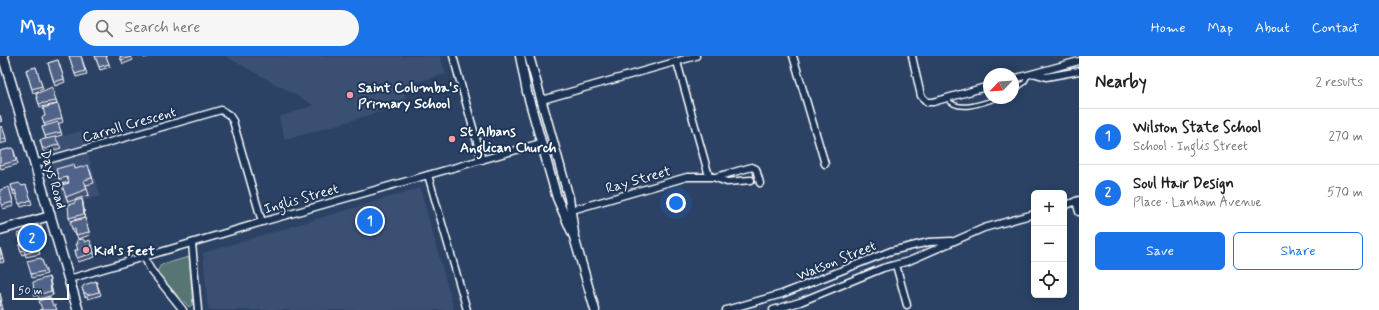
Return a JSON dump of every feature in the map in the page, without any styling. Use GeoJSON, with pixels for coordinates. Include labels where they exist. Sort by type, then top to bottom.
{"type":"FeatureCollection","features":[{"type":"Feature","properties":{"kind":"main road","name":"Days Road"},"geometry":{"type":"LineString","coordinates":[[3,56],[78,310]]}},
{"type":"Feature","properties":{"kind":"street"},"geometry":{"type":"LineString","coordinates":[[453,56],[482,160]]}},
{"type":"Feature","properties":{"kind":"street"},"geometry":{"type":"LineString","coordinates":[[520,56],[527,92],[557,198],[574,237],[594,310]]}},
{"type":"Feature","properties":{"kind":"street"},"geometry":{"type":"LineString","coordinates":[[529,56],[572,210],[574,237]]}},
{"type":"Feature","properties":{"kind":"street"},"geometry":{"type":"LineString","coordinates":[[542,100],[680,59],[696,56]]}},
{"type":"Feature","properties":{"kind":"street"},"geometry":{"type":"LineString","coordinates":[[793,56],[825,164]]}},
{"type":"Feature","properties":{"kind":"street"},"geometry":{"type":"LineString","coordinates":[[912,56],[921,94],[926,102],[932,103],[983,88]]}},
{"type":"Feature","properties":{"kind":"street"},"geometry":{"type":"LineString","coordinates":[[680,59],[710,177]]}},
{"type":"Feature","properties":{"kind":"street"},"geometry":{"type":"LineString","coordinates":[[1019,78],[1079,61]]}},
{"type":"Feature","properties":{"kind":"street"},"geometry":{"type":"LineString","coordinates":[[1036,74],[1046,77],[1079,71]]}},
{"type":"Feature","properties":{"kind":"street"},"geometry":{"type":"LineString","coordinates":[[234,110],[229,115],[262,222]]}},
{"type":"Feature","properties":{"kind":"street","name":"Carroll Crescent"},"geometry":{"type":"LineString","coordinates":[[34,164],[216,111],[224,111],[229,115]]}},
{"type":"Feature","properties":{"kind":"street","name":"Inglis Street"},"geometry":{"type":"LineString","coordinates":[[69,279],[145,258],[192,242],[541,143]]}},
{"type":"Feature","properties":{"kind":"street","name":"Ray Street"},"geometry":{"type":"LineString","coordinates":[[572,210],[687,177],[710,177],[753,167],[756,169],[760,183]]}},
{"type":"Feature","properties":{"kind":"street"},"geometry":{"type":"LineString","coordinates":[[428,175],[467,310]]}},
{"type":"Feature","properties":{"kind":"street","name":"Ray Street"},"geometry":{"type":"LineString","coordinates":[[710,177],[728,182],[751,180]]}},
{"type":"Feature","properties":{"kind":"street"},"geometry":{"type":"LineString","coordinates":[[1067,205],[1078,201],[1079,212]]}},
{"type":"Feature","properties":{"kind":"street","name":"Watson Street"},"geometry":{"type":"LineString","coordinates":[[773,310],[800,302],[896,265],[913,260],[984,228],[1031,215]]}},
{"type":"Feature","properties":{"kind":"street"},"geometry":{"type":"LineString","coordinates":[[0,230],[50,216]]}},
{"type":"Feature","properties":{"kind":"street","name":"Watson Street"},"geometry":{"type":"LineString","coordinates":[[726,310],[782,294],[891,251],[929,242],[956,240]]}},
{"type":"Feature","properties":{"kind":"street"},"geometry":{"type":"LineString","coordinates":[[192,242],[197,309]]}},
{"type":"Feature","properties":{"kind":"street"},"geometry":{"type":"LineString","coordinates":[[145,258],[152,272],[183,310]]}},
{"type":"Feature","properties":{"kind":"street"},"geometry":{"type":"LineString","coordinates":[[896,265],[908,307]]}},
{"type":"Feature","properties":{"kind":"lane"},"geometry":{"type":"LineString","coordinates":[[1019,87],[1024,83],[1028,76]]}},
{"type":"Feature","properties":{"kind":"lane"},"geometry":{"type":"LineString","coordinates":[[947,98],[951,104],[960,107],[983,102]]}},
{"type":"Feature","properties":{"kind":"shaded area","name":"Saint Columba's Primary School"},"geometry":{"type":"Polygon","coordinates":[[[225,56],[440,56],[446,74],[402,86],[407,104],[285,140],[279,117],[314,105],[225,56]]]}},
{"type":"Feature","properties":{"kind":"shaded area"},"geometry":{"type":"Polygon","coordinates":[[[81,131],[100,196],[60,208],[41,142],[81,131]]]}},
{"type":"Feature","properties":{"kind":"shaded area"},"geometry":{"type":"Polygon","coordinates":[[[420,188],[454,310],[208,310],[203,253],[420,188]]]}},
{"type":"Feature","properties":{"kind":"green space"},"geometry":{"type":"Polygon","coordinates":[[[189,257],[193,304],[189,307],[156,273],[161,265],[189,257]]]}},
{"type":"Feature","properties":{"kind":"building"},"geometry":{"type":"Polygon","coordinates":[[[69,56],[81,56],[85,71],[75,74],[69,56]]]}},
{"type":"Feature","properties":{"kind":"building"},"geometry":{"type":"Polygon","coordinates":[[[95,56],[106,56],[109,64],[99,67],[95,56]]]}},
{"type":"Feature","properties":{"kind":"building"},"geometry":{"type":"Polygon","coordinates":[[[120,56],[131,56],[131,57],[121,60],[120,56]]]}},
{"type":"Feature","properties":{"kind":"building"},"geometry":{"type":"Polygon","coordinates":[[[58,60],[64,79],[54,82],[48,63],[58,60]]]}},
{"type":"Feature","properties":{"kind":"building"},"geometry":{"type":"Polygon","coordinates":[[[36,67],[42,86],[32,89],[26,70],[36,67]]]}},
{"type":"Feature","properties":{"kind":"building"},"geometry":{"type":"Polygon","coordinates":[[[52,87],[56,101],[39,104],[36,94],[52,87]]]}},
{"type":"Feature","properties":{"kind":"building"},"geometry":{"type":"Polygon","coordinates":[[[58,104],[62,118],[44,124],[42,117],[45,116],[43,108],[58,104]]]}},
{"type":"Feature","properties":{"kind":"building"},"geometry":{"type":"Polygon","coordinates":[[[58,122],[61,132],[45,136],[42,127],[58,122]]]}},
{"type":"Feature","properties":{"kind":"building"},"geometry":{"type":"Polygon","coordinates":[[[2,126],[6,138],[0,140],[0,127],[2,126]]]}},
{"type":"Feature","properties":{"kind":"building"},"geometry":{"type":"Polygon","coordinates":[[[55,137],[59,144],[45,149],[42,147],[40,140],[55,137]]]}},
{"type":"Feature","properties":{"kind":"building"},"geometry":{"type":"Polygon","coordinates":[[[13,148],[16,161],[0,165],[0,151],[13,148]]]}},
{"type":"Feature","properties":{"kind":"building"},"geometry":{"type":"Polygon","coordinates":[[[74,164],[75,169],[88,165],[92,178],[84,180],[87,189],[66,197],[62,185],[69,183],[67,177],[59,179],[56,169],[74,164]]]}},
{"type":"Feature","properties":{"kind":"building"},"geometry":{"type":"Polygon","coordinates":[[[19,183],[22,186],[26,185],[31,200],[19,204],[15,190],[13,191],[11,185],[19,183]]]}},
{"type":"Feature","properties":{"kind":"building"},"geometry":{"type":"Polygon","coordinates":[[[9,187],[13,202],[2,205],[0,190],[9,187]]]}},
{"type":"Feature","properties":{"kind":"building"},"geometry":{"type":"Polygon","coordinates":[[[82,199],[84,214],[69,218],[68,205],[82,199]]]}},
{"type":"Feature","properties":{"kind":"building"},"geometry":{"type":"Polygon","coordinates":[[[85,218],[89,232],[76,235],[75,229],[72,229],[70,222],[85,218]]]}},
{"type":"Feature","properties":{"kind":"building"},"geometry":{"type":"Polygon","coordinates":[[[41,226],[44,235],[21,242],[18,234],[41,226]]]}},
{"type":"Feature","properties":{"kind":"building","name":"Kid's Feet"},"geometry":{"type":"Polygon","coordinates":[[[83,239],[85,242],[90,240],[94,253],[77,258],[75,250],[78,250],[76,244],[78,244],[77,240],[83,239]]]}},
{"type":"Feature","properties":{"kind":"building"},"geometry":{"type":"Polygon","coordinates":[[[36,241],[38,250],[25,254],[24,250],[21,251],[19,245],[36,241]]]}},
{"type":"Feature","properties":{"kind":"building"},"geometry":{"type":"Polygon","coordinates":[[[0,249],[3,258],[0,259],[0,249]]]}},
{"type":"Feature","properties":{"kind":"building"},"geometry":{"type":"Polygon","coordinates":[[[41,258],[46,271],[31,274],[27,261],[41,258]]]}},
{"type":"Feature","properties":{"kind":"building"},"geometry":{"type":"Polygon","coordinates":[[[49,277],[51,291],[38,295],[37,291],[34,292],[33,282],[49,277]]]}},
{"type":"Feature","properties":{"kind":"building"},"geometry":{"type":"Polygon","coordinates":[[[96,281],[99,292],[87,295],[84,293],[82,288],[84,285],[96,281]]]}},
{"type":"Feature","properties":{"kind":"building"},"geometry":{"type":"Polygon","coordinates":[[[50,297],[53,306],[55,305],[57,310],[39,310],[42,309],[39,301],[50,297]]]}},
{"type":"Feature","properties":{"kind":"place","name":"Saint Columba's Primary School"},"geometry":{"type":"Point","coordinates":[350,95]}},
{"type":"Feature","properties":{"kind":"place","name":"St Albans Anglican Church"},"geometry":{"type":"Point","coordinates":[452,139]}},
{"type":"Feature","properties":{"kind":"place","name":"Wilston State School"},"geometry":{"type":"Point","coordinates":[370,221]}},
{"type":"Feature","properties":{"kind":"place","name":"Soul Hair Design"},"geometry":{"type":"Point","coordinates":[32,238]}},
{"type":"Feature","properties":{"kind":"place","name":"Kid's Feet"},"geometry":{"type":"Point","coordinates":[86,250]}}]}
